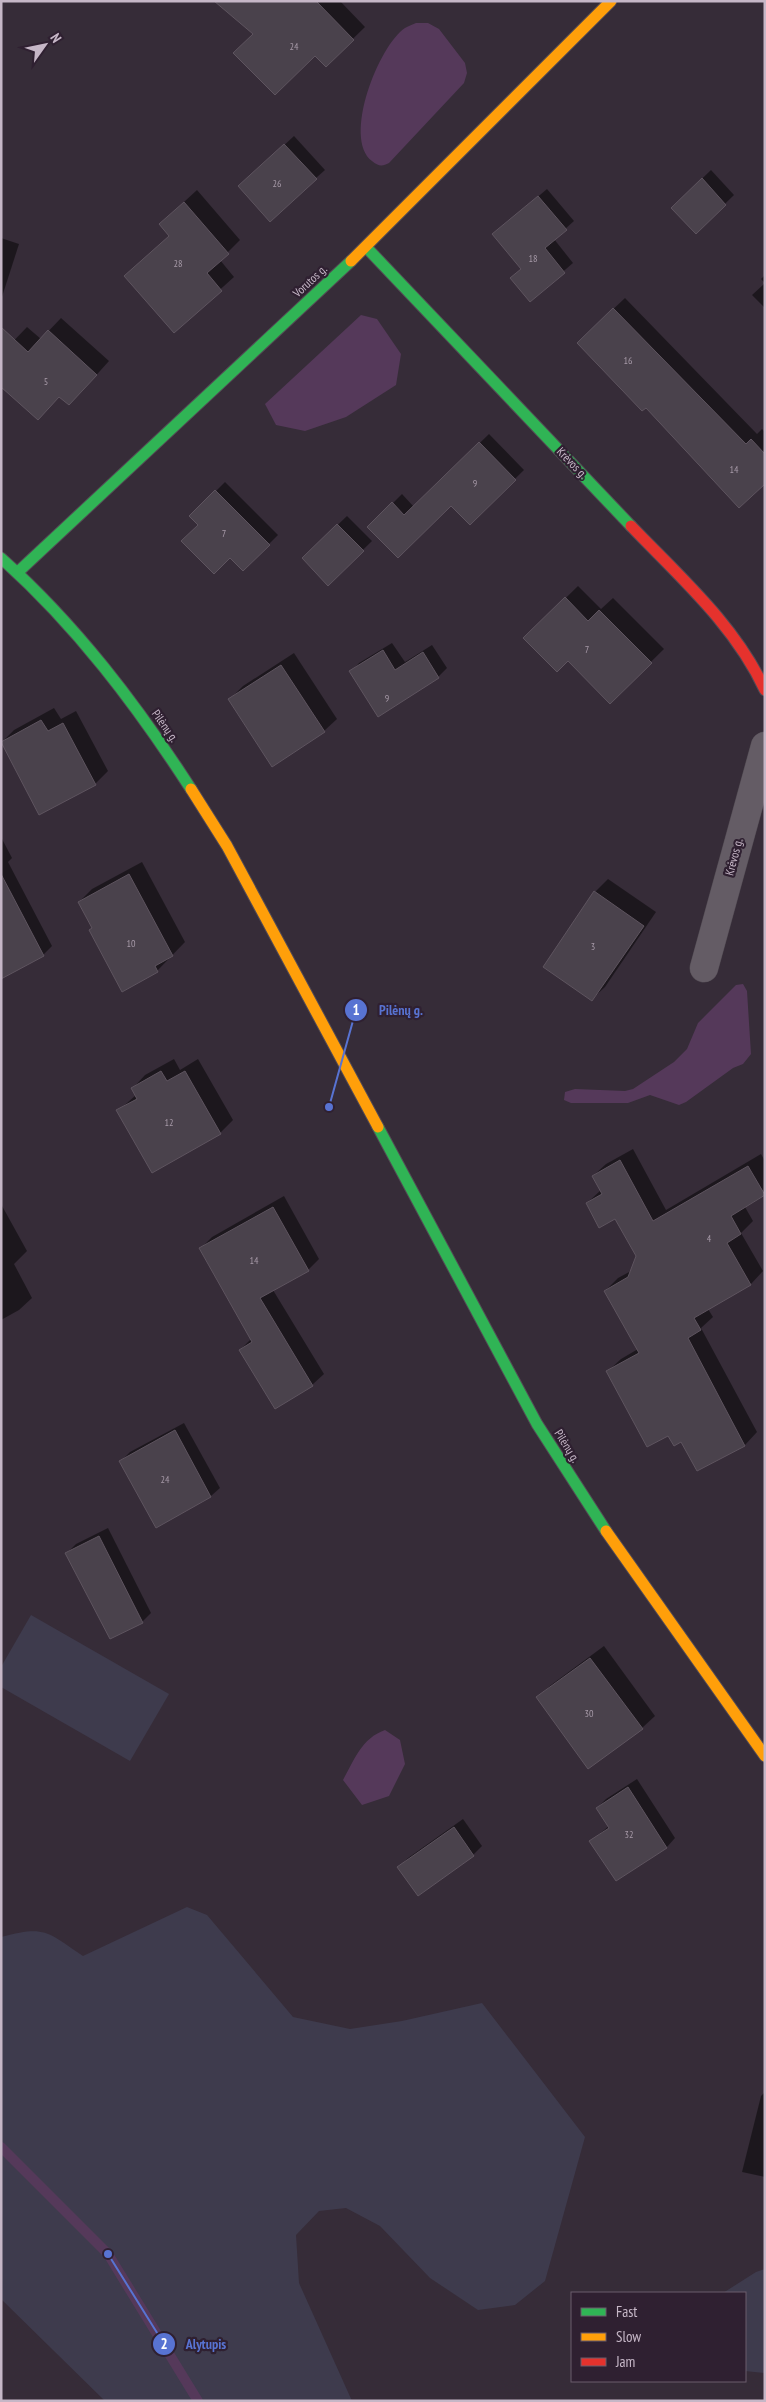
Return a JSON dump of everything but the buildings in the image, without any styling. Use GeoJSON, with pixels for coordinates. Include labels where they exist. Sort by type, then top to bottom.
{"type":"FeatureCollection","features":[{"type":"Feature","properties":{"kind":"street","name":"Vorutos g."},"geometry":{"type":"LineString","coordinates":[[18,572],[366,247],[611,1]]}},
{"type":"Feature","properties":{"kind":"street","name":"Krėvos g."},"geometry":{"type":"LineString","coordinates":[[366,247],[724,623],[754,666],[765,690]]}},
{"type":"Feature","properties":{"kind":"street","name":"Pilėnų g."},"geometry":{"type":"LineString","coordinates":[[1,558],[18,572],[102,663],[190,787],[227,846],[537,1424],[596,1519],[765,1756]]}},
{"type":"Feature","properties":{"kind":"street","name":"Krėvos g."},"geometry":{"type":"LineString","coordinates":[[704,968],[765,746]]}},
{"type":"Feature","properties":{"kind":"shaded area"},"geometry":{"type":"Polygon","coordinates":[[[416,23],[428,23],[439,29],[465,63],[467,73],[464,83],[389,163],[378,165],[372,161],[364,149],[361,133],[362,113],[375,71],[385,53],[395,38],[405,28],[416,23]]]}},
{"type":"Feature","properties":{"kind":"shaded area"},"geometry":{"type":"Polygon","coordinates":[[[361,315],[377,319],[401,354],[396,385],[346,417],[305,431],[276,425],[265,404],[361,315]]]}},
{"type":"Feature","properties":{"kind":"shaded area"},"geometry":{"type":"Polygon","coordinates":[[[743,984],[747,991],[751,1054],[743,1064],[733,1068],[686,1102],[679,1105],[650,1095],[628,1103],[571,1103],[564,1100],[565,1092],[575,1089],[625,1091],[633,1089],[674,1062],[687,1049],[698,1023],[736,985],[743,984]]]}},
{"type":"Feature","properties":{"kind":"shaded area"},"geometry":{"type":"Polygon","coordinates":[[[31,1615],[169,1694],[130,1761],[1,1687],[1,1667],[31,1615]]]}},
{"type":"Feature","properties":{"kind":"shaded area"},"geometry":{"type":"Polygon","coordinates":[[[385,1730],[400,1740],[405,1764],[389,1796],[362,1805],[343,1780],[360,1750],[370,1738],[385,1730]]]}},
{"type":"Feature","properties":{"kind":"shaded area"},"geometry":{"type":"Polygon","coordinates":[[[187,1907],[207,1915],[293,2017],[350,2029],[402,2021],[482,2003],[585,2137],[545,2281],[515,2305],[478,2310],[430,2278],[380,2226],[346,2208],[319,2211],[296,2235],[299,2283],[352,2401],[105,2401],[1,2299],[1,1937],[37,1931],[53,1936],[83,1956],[187,1907]]]}},
{"type":"Feature","properties":{"kind":"shaded area"},"geometry":{"type":"Polygon","coordinates":[[[765,2269],[765,2373],[746,2371],[746,2292],[725,2292],[756,2272],[765,2269]]]}},
{"type":"Feature","properties":{"kind":"waterway"},"geometry":{"type":"LineString","coordinates":[[1,2147],[108,2254],[198,2401]]}},
{"type":"Feature","properties":{"kind":"traffic: fast"},"geometry":{"type":"LineString","coordinates":[[366,247],[631,526]]}},
{"type":"Feature","properties":{"kind":"traffic: fast"},"geometry":{"type":"LineString","coordinates":[[18,572],[351,261]]}},
{"type":"Feature","properties":{"kind":"traffic: fast"},"geometry":{"type":"LineString","coordinates":[[1,558],[55,610],[104,667],[149,726],[191,789]]}},
{"type":"Feature","properties":{"kind":"traffic: fast"},"geometry":{"type":"LineString","coordinates":[[378,1127],[537,1424],[606,1531]]}},
{"type":"Feature","properties":{"kind":"traffic: slow"},"geometry":{"type":"LineString","coordinates":[[351,261],[611,1]]}},
{"type":"Feature","properties":{"kind":"traffic: slow"},"geometry":{"type":"LineString","coordinates":[[191,789],[227,846],[378,1127]]}},
{"type":"Feature","properties":{"kind":"traffic: slow"},"geometry":{"type":"LineString","coordinates":[[606,1531],[765,1756]]}},
{"type":"Feature","properties":{"kind":"traffic: jam"},"geometry":{"type":"LineString","coordinates":[[631,526],[687,583],[722,623],[753,666],[765,690]]}},
{"type":"Feature","properties":{"kind":"place","name":"Pilėnų g."},"geometry":{"type":"Point","coordinates":[329,1107]}},
{"type":"Feature","properties":{"kind":"place","name":"Alytupis"},"geometry":{"type":"Point","coordinates":[108,2254]}}]}
